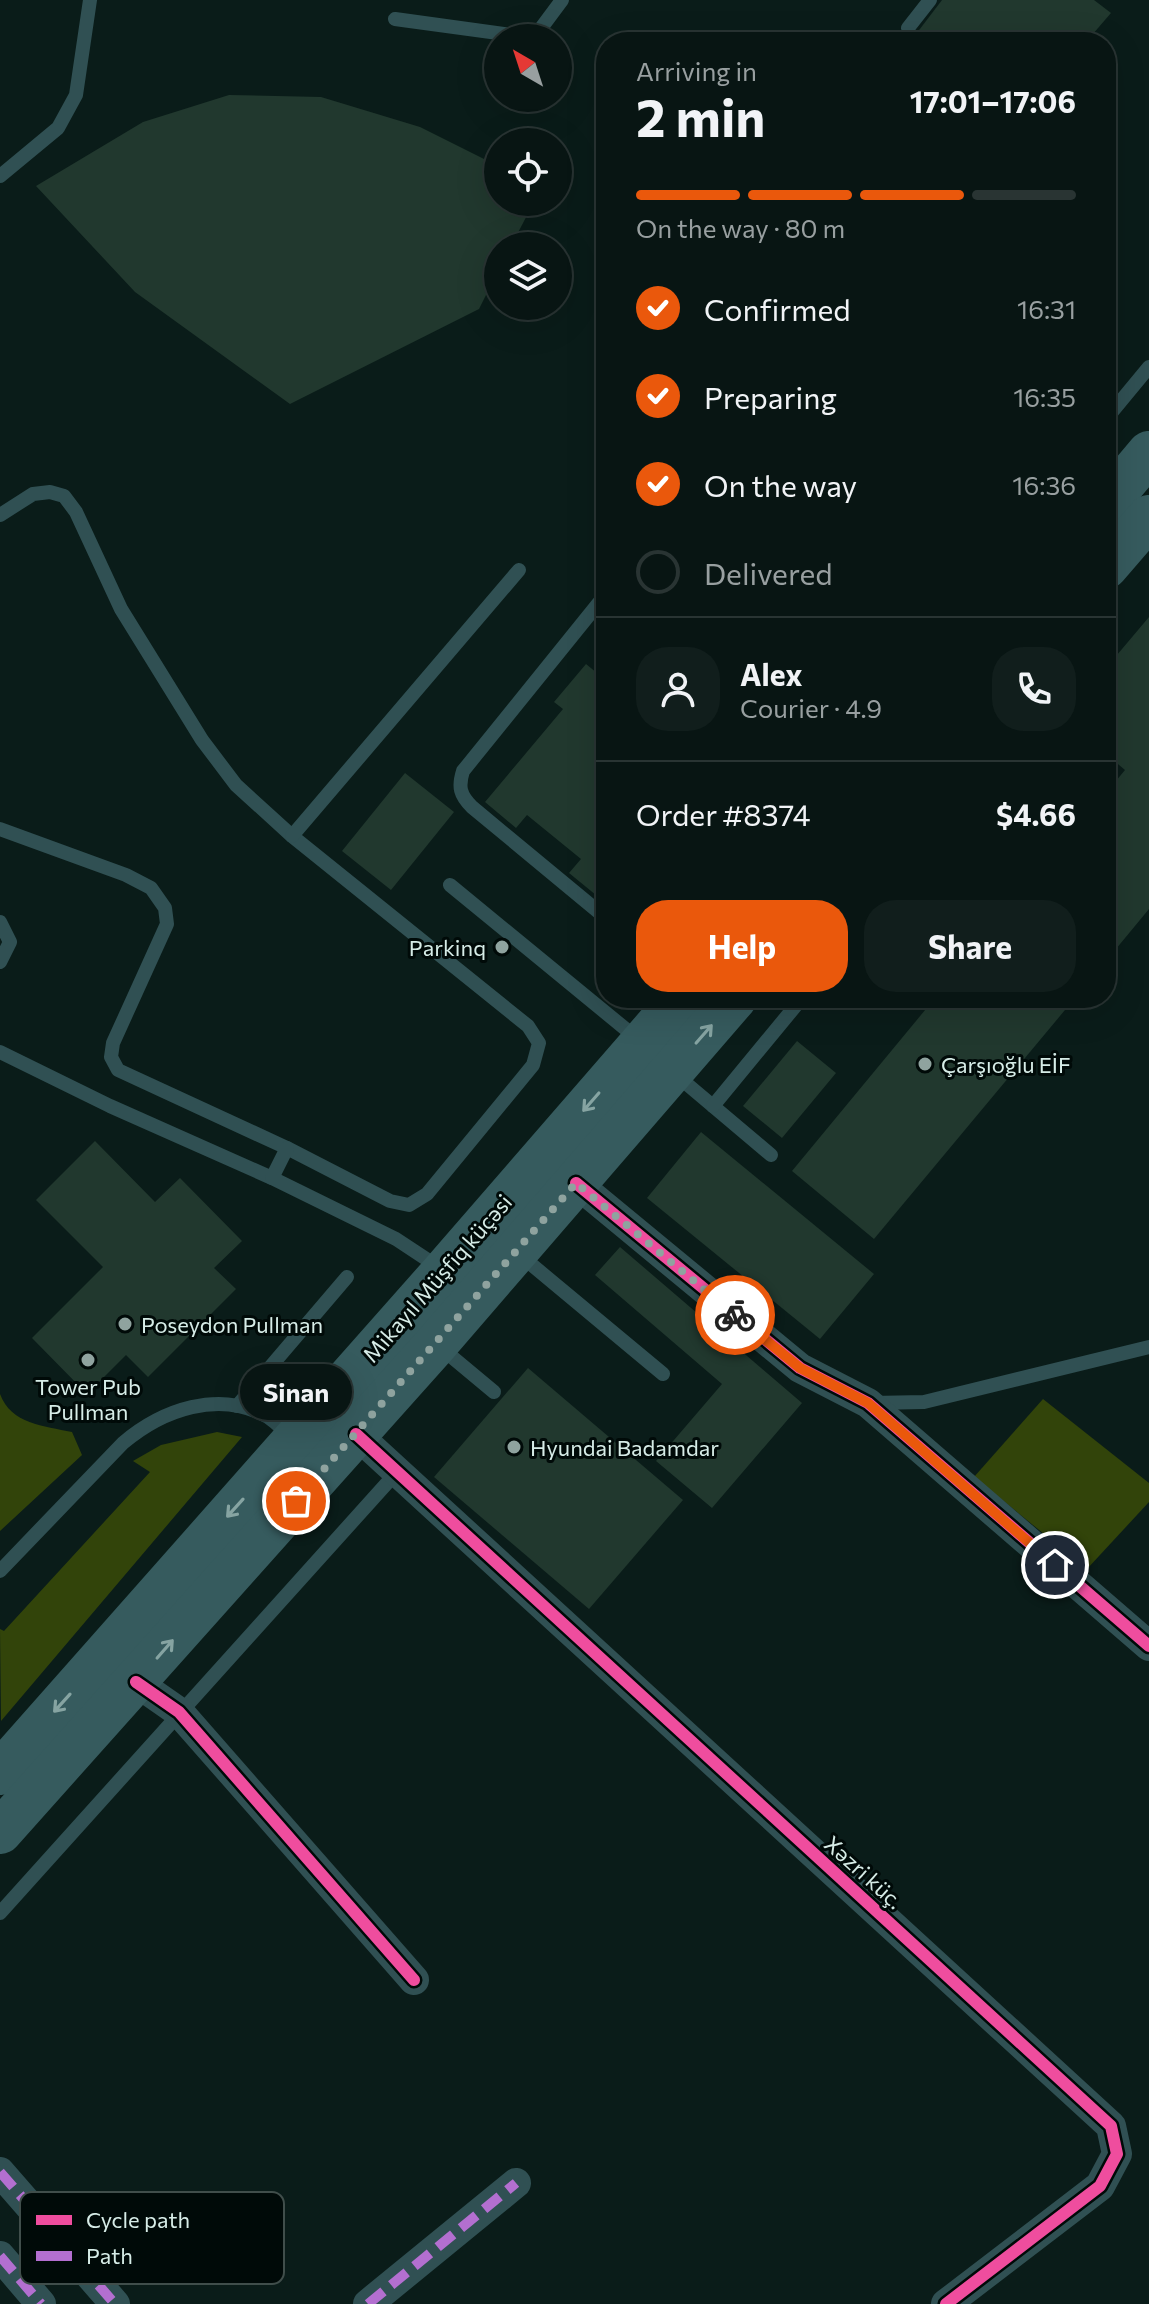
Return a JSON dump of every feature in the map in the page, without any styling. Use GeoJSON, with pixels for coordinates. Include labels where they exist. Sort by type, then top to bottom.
{"type":"FeatureCollection","features":[{"type":"Feature","properties":{"kind":"main road"},"geometry":{"type":"LineString","coordinates":[[1116,492],[1149,453]]}},
{"type":"Feature","properties":{"kind":"main road"},"geometry":{"type":"LineString","coordinates":[[1116,555],[1149,517]]}},
{"type":"Feature","properties":{"kind":"main road","name":"Mikayıl Müşfiq küçəsi"},"geometry":{"type":"LineString","coordinates":[[0,1832],[576,1183],[657,1057],[677,1008]]}},
{"type":"Feature","properties":{"kind":"main road","name":"Mikayıl Müşfiq küçəsi"},"geometry":{"type":"LineString","coordinates":[[0,1773],[444,1271],[657,1057],[722,1008]]}},
{"type":"Feature","properties":{"kind":"street"},"geometry":{"type":"LineString","coordinates":[[576,1183],[800,1368],[868,1403],[1149,1646]]}},
{"type":"Feature","properties":{"kind":"street","name":"Xəzri küç."},"geometry":{"type":"LineString","coordinates":[[356,1434],[1111,2126],[1117,2154],[1100,2186],[946,2304]]}},
{"type":"Feature","properties":{"kind":"street"},"geometry":{"type":"LineString","coordinates":[[136,1682],[179,1712],[414,1980]]}},
{"type":"Feature","properties":{"kind":"street"},"geometry":{"type":"LineString","coordinates":[[0,2172],[20,2195]]}},
{"type":"Feature","properties":{"kind":"street"},"geometry":{"type":"LineString","coordinates":[[368,2304],[516,2183]]}},
{"type":"Feature","properties":{"kind":"street"},"geometry":{"type":"LineString","coordinates":[[0,2256],[20,2279]]}},
{"type":"Feature","properties":{"kind":"street"},"geometry":{"type":"LineString","coordinates":[[24,2284],[41,2304]]}},
{"type":"Feature","properties":{"kind":"street"},"geometry":{"type":"LineString","coordinates":[[98,2284],[115,2304]]}},
{"type":"Feature","properties":{"kind":"lane"},"geometry":{"type":"LineString","coordinates":[[0,176],[58,128],[76,95],[90,0]]}},
{"type":"Feature","properties":{"kind":"lane"},"geometry":{"type":"LineString","coordinates":[[395,19],[526,37],[536,35],[562,0]]}},
{"type":"Feature","properties":{"kind":"lane"},"geometry":{"type":"LineString","coordinates":[[908,28],[930,0]]}},
{"type":"Feature","properties":{"kind":"lane"},"geometry":{"type":"LineString","coordinates":[[1116,402],[1149,367]]}},
{"type":"Feature","properties":{"kind":"lane"},"geometry":{"type":"LineString","coordinates":[[0,515],[33,494],[50,492],[64,496],[76,512],[121,609],[202,740],[236,785],[292,836],[528,1026],[539,1043],[533,1065],[427,1194],[409,1205],[390,1201],[287,1148],[118,1070],[111,1057],[113,1043],[167,924],[165,908],[151,888],[126,875],[0,829]]}},
{"type":"Feature","properties":{"kind":"lane"},"geometry":{"type":"LineString","coordinates":[[292,836],[519,570]]}},
{"type":"Feature","properties":{"kind":"lane"},"geometry":{"type":"LineString","coordinates":[[596,606],[463,771],[459,785],[463,798],[472,807],[596,910]]}},
{"type":"Feature","properties":{"kind":"lane"},"geometry":{"type":"LineString","coordinates":[[450,885],[596,1006]]}},
{"type":"Feature","properties":{"kind":"lane"},"geometry":{"type":"LineString","coordinates":[[0,922],[10,942],[0,962]]}},
{"type":"Feature","properties":{"kind":"lane"},"geometry":{"type":"LineString","coordinates":[[598,1008],[771,1155]]}},
{"type":"Feature","properties":{"kind":"lane"},"geometry":{"type":"LineString","coordinates":[[713,1106],[794,1008]]}},
{"type":"Feature","properties":{"kind":"lane"},"geometry":{"type":"LineString","coordinates":[[0,1052],[396,1239],[444,1271]]}},
{"type":"Feature","properties":{"kind":"lane"},"geometry":{"type":"LineString","coordinates":[[272,1178],[287,1148]]}},
{"type":"Feature","properties":{"kind":"lane"},"geometry":{"type":"LineString","coordinates":[[517,1252],[663,1374]]}},
{"type":"Feature","properties":{"kind":"lane"},"geometry":{"type":"LineString","coordinates":[[237,1406],[347,1277]]}},
{"type":"Feature","properties":{"kind":"lane"},"geometry":{"type":"LineString","coordinates":[[436,1344],[494,1392]]}},
{"type":"Feature","properties":{"kind":"lane"},"geometry":{"type":"LineString","coordinates":[[868,1403],[924,1402],[1149,1347]]}},
{"type":"Feature","properties":{"kind":"lane"},"geometry":{"type":"LineString","coordinates":[[0,1571],[144,1425],[185,1408],[237,1406],[268,1417],[295,1440]]}},
{"type":"Feature","properties":{"kind":"lane"},"geometry":{"type":"LineString","coordinates":[[0,1913],[397,1472]]}},
{"type":"Feature","properties":{"kind":"green space"},"geometry":{"type":"Polygon","coordinates":[[[0,1394],[5,1404],[20,1418],[72,1432],[82,1455],[0,1531],[0,1394]]]}},
{"type":"Feature","properties":{"kind":"green space"},"geometry":{"type":"Polygon","coordinates":[[[1043,1399],[1149,1483],[1149,1502],[1087,1569],[974,1477],[1043,1399]]]}},
{"type":"Feature","properties":{"kind":"green space"},"geometry":{"type":"Polygon","coordinates":[[[217,1432],[242,1437],[1,1721],[0,1629],[4,1631],[150,1472],[133,1461],[161,1445],[217,1432]]]}},
{"type":"Feature","properties":{"kind":"building"},"geometry":{"type":"Polygon","coordinates":[[[942,0],[1094,0],[1111,13],[1095,32],[918,32],[942,0]]]}},
{"type":"Feature","properties":{"kind":"building"},"geometry":{"type":"Polygon","coordinates":[[[229,95],[321,97],[420,127],[484,159],[484,216],[527,216],[518,232],[484,232],[484,299],[479,309],[290,404],[135,292],[36,186],[143,122],[229,95]]]}},
{"type":"Feature","properties":{"kind":"building"},"geometry":{"type":"Polygon","coordinates":[[[1149,617],[1149,909],[1116,949],[1116,781],[1125,770],[1116,762],[1116,656],[1149,617]]]}},
{"type":"Feature","properties":{"kind":"building"},"geometry":{"type":"Polygon","coordinates":[[[586,664],[596,672],[596,895],[569,873],[581,859],[527,815],[516,828],[485,802],[563,709],[554,702],[586,664]]]}},
{"type":"Feature","properties":{"kind":"building"},"geometry":{"type":"Polygon","coordinates":[[[405,773],[454,812],[391,890],[342,851],[405,773]]]}},
{"type":"Feature","properties":{"kind":"building"},"geometry":{"type":"Polygon","coordinates":[[[927,1008],[1067,1008],[874,1239],[792,1171],[927,1008]]]}},
{"type":"Feature","properties":{"kind":"building"},"geometry":{"type":"Polygon","coordinates":[[[797,1041],[836,1073],[782,1138],[743,1106],[797,1041]]]}},
{"type":"Feature","properties":{"kind":"building"},"geometry":{"type":"Polygon","coordinates":[[[701,1132],[874,1274],[820,1339],[647,1198],[701,1132]]]}},
{"type":"Feature","properties":{"kind":"building"},"geometry":{"type":"Polygon","coordinates":[[[95,1141],[155,1202],[180,1178],[242,1241],[214,1268],[236,1289],[148,1377],[126,1355],[87,1394],[32,1338],[103,1267],[36,1200],[95,1141]]]}},
{"type":"Feature","properties":{"kind":"building"},"geometry":{"type":"Polygon","coordinates":[[[620,1247],[802,1403],[712,1508],[656,1461],[722,1384],[595,1275],[620,1247]]]}},
{"type":"Feature","properties":{"kind":"building"},"geometry":{"type":"Polygon","coordinates":[[[528,1368],[683,1500],[589,1609],[434,1477],[528,1368]]]}},
{"type":"Feature","properties":{"kind":"marked path"},"geometry":{"type":"LineString","coordinates":[[0,2172],[20,2195]]}},
{"type":"Feature","properties":{"kind":"marked path"},"geometry":{"type":"LineString","coordinates":[[368,2304],[516,2183]]}},
{"type":"Feature","properties":{"kind":"marked path"},"geometry":{"type":"LineString","coordinates":[[0,2256],[20,2279]]}},
{"type":"Feature","properties":{"kind":"marked path"},"geometry":{"type":"LineString","coordinates":[[24,2284],[41,2304]]}},
{"type":"Feature","properties":{"kind":"marked path"},"geometry":{"type":"LineString","coordinates":[[98,2284],[115,2304]]}},
{"type":"Feature","properties":{"kind":"cycle path"},"geometry":{"type":"LineString","coordinates":[[576,1183],[800,1368],[868,1403],[1149,1646]]}},
{"type":"Feature","properties":{"kind":"cycle path"},"geometry":{"type":"LineString","coordinates":[[356,1434],[1111,2126],[1117,2154],[1100,2186],[946,2304]]}},
{"type":"Feature","properties":{"kind":"cycle path"},"geometry":{"type":"LineString","coordinates":[[136,1682],[179,1712],[414,1980]]}},
{"type":"Feature","properties":{"kind":"way so far"},"geometry":{"type":"LineString","coordinates":[[296,1501],[576,1183],[735,1315]]}},
{"type":"Feature","properties":{"kind":"place","name":"Parkinq"},"geometry":{"type":"Point","coordinates":[502,947]}},
{"type":"Feature","properties":{"kind":"place","name":"Çarşıoğlu EİF"},"geometry":{"type":"Point","coordinates":[925,1064]}},
{"type":"Feature","properties":{"kind":"place","name":"Poseydon Pullman"},"geometry":{"type":"Point","coordinates":[125,1324]}},
{"type":"Feature","properties":{"kind":"place","name":"Tower Pub Pullman"},"geometry":{"type":"Point","coordinates":[88,1360]}},
{"type":"Feature","properties":{"kind":"place","name":"Hyundai Badamdar"},"geometry":{"type":"Point","coordinates":[514,1447]}},
{"type":"Feature","properties":{"kind":"place","name":"Sinan"},"geometry":{"type":"Point","coordinates":[296,1501]}},
{"type":"Feature","properties":{"kind":"route"},"geometry":{"type":"LineString","coordinates":[[735,1315],[800,1368],[868,1403],[1055,1565]]}}]}
